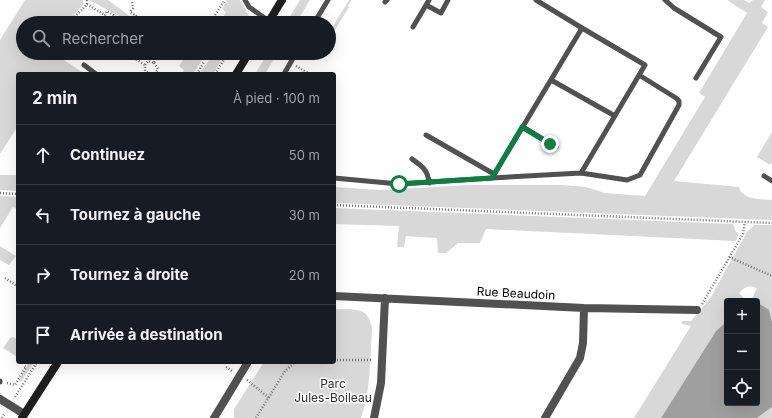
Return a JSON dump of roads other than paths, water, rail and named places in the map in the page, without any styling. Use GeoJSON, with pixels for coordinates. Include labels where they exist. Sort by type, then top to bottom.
{"type":"FeatureCollection","features":[{"type":"Feature","properties":{"kind":"main road"},"geometry":{"type":"LineString","coordinates":[[272,16],[282,0]]}},
{"type":"Feature","properties":{"kind":"main road"},"geometry":{"type":"LineString","coordinates":[[237,72],[245,60]]}},
{"type":"Feature","properties":{"kind":"main road"},"geometry":{"type":"LineString","coordinates":[[23,416],[57,364]]}},
{"type":"Feature","properties":{"kind":"street","name":"Rue Beaudoin"},"geometry":{"type":"LineString","coordinates":[[336,296],[584,308],[696,310]]}},
{"type":"Feature","properties":{"kind":"street"},"geometry":{"type":"LineString","coordinates":[[374,418],[380,394],[384,298]]}},
{"type":"Feature","properties":{"kind":"street"},"geometry":{"type":"LineString","coordinates":[[545,418],[580,358],[584,343],[584,308]]}},
{"type":"Feature","properties":{"kind":"street"},"geometry":{"type":"LineString","coordinates":[[214,418],[247,364]]}},
{"type":"Feature","properties":{"kind":"street"},"geometry":{"type":"LineString","coordinates":[[0,399],[23,416]]}},
{"type":"Feature","properties":{"kind":"lane"},"geometry":{"type":"LineString","coordinates":[[245,0],[249,7],[260,16]]}},
{"type":"Feature","properties":{"kind":"lane"},"geometry":{"type":"LineString","coordinates":[[318,16],[328,0]]}},
{"type":"Feature","properties":{"kind":"lane"},"geometry":{"type":"LineString","coordinates":[[413,28],[428,2],[441,13],[448,0]]}},
{"type":"Feature","properties":{"kind":"lane"},"geometry":{"type":"LineString","coordinates":[[536,0],[645,66],[581,173]]}},
{"type":"Feature","properties":{"kind":"lane"},"geometry":{"type":"LineString","coordinates":[[665,0],[674,8],[721,37],[696,78]]}},
{"type":"Feature","properties":{"kind":"lane"},"geometry":{"type":"LineString","coordinates":[[493,176],[582,28]]}},
{"type":"Feature","properties":{"kind":"lane"},"geometry":{"type":"LineString","coordinates":[[286,72],[292,60]]}},
{"type":"Feature","properties":{"kind":"lane"},"geometry":{"type":"LineString","coordinates":[[84,65],[93,72]]}},
{"type":"Feature","properties":{"kind":"lane"},"geometry":{"type":"LineString","coordinates":[[336,178],[376,183],[429,183],[493,176],[581,173],[631,180],[640,175],[679,105],[679,101],[639,75]]}},
{"type":"Feature","properties":{"kind":"lane"},"geometry":{"type":"LineString","coordinates":[[551,80],[615,116]]}},
{"type":"Feature","properties":{"kind":"lane"},"geometry":{"type":"LineString","coordinates":[[522,127],[556,147]]}},
{"type":"Feature","properties":{"kind":"lane"},"geometry":{"type":"LineString","coordinates":[[426,135],[493,176]]}},
{"type":"Feature","properties":{"kind":"lane"},"geometry":{"type":"LineString","coordinates":[[412,159],[425,169],[429,183]]}},
{"type":"Feature","properties":{"kind":"lane"},"geometry":{"type":"LineString","coordinates":[[764,176],[772,181]]}},
{"type":"Feature","properties":{"kind":"park label","name":"Parc Jules-Boileau"},"geometry":{"type":"Point","coordinates":[333,390]}}]}
